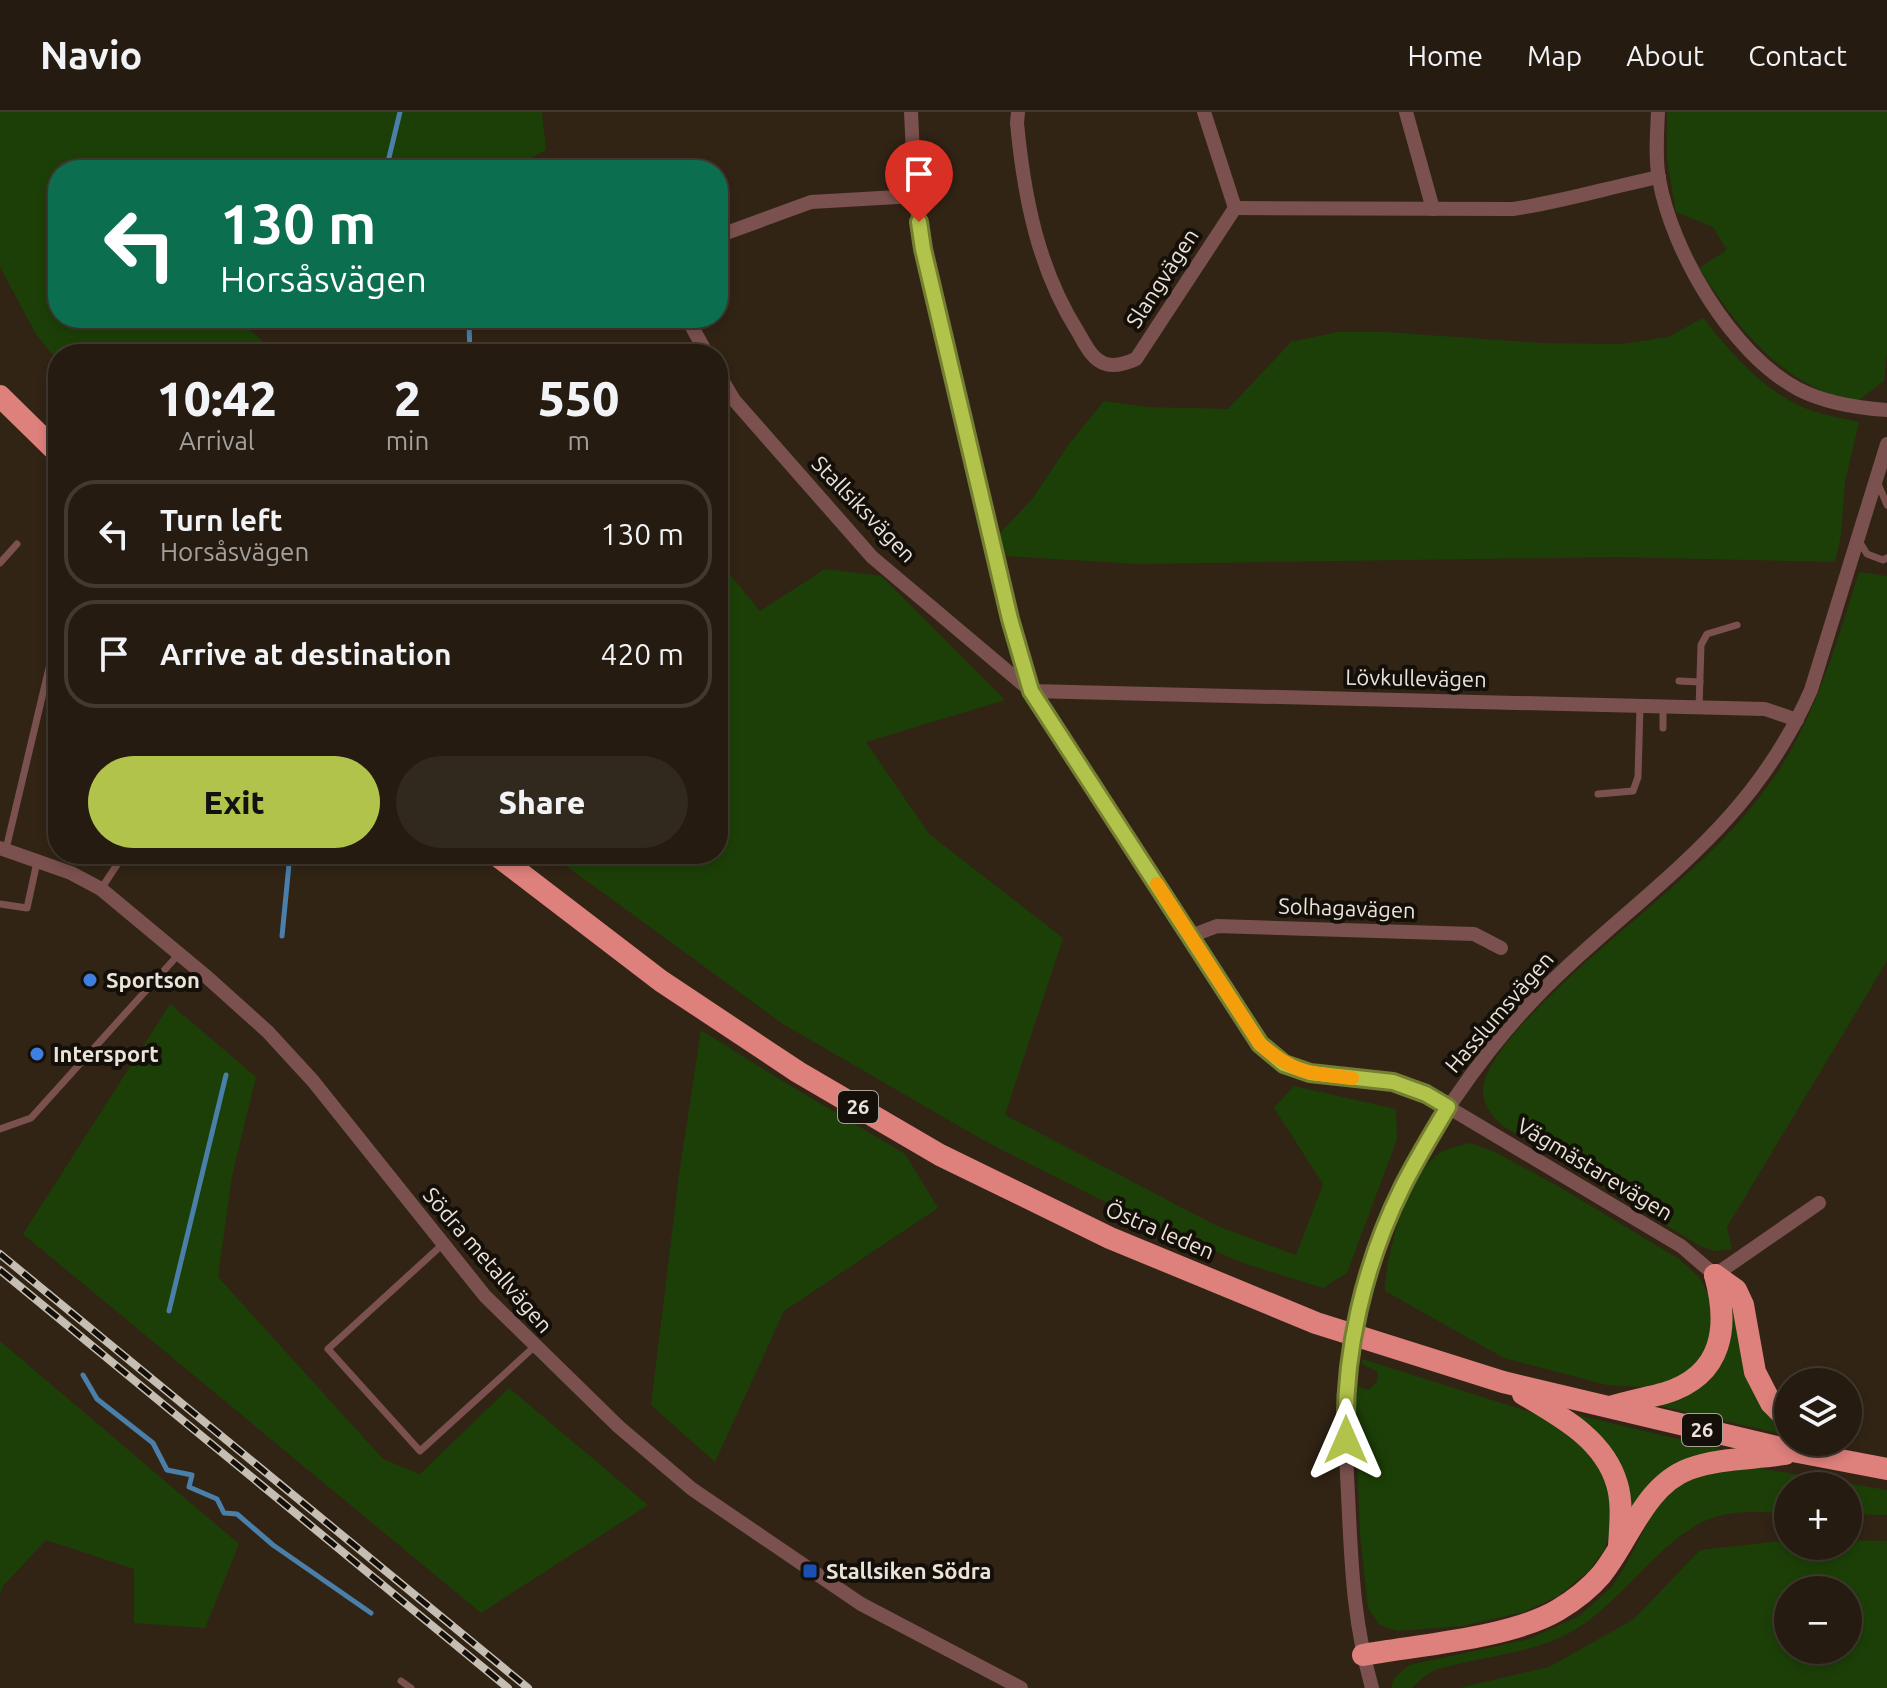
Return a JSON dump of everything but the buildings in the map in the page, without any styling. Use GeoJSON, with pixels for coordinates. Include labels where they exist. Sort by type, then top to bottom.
{"type":"FeatureCollection","features":[{"type":"Feature","properties":{"kind":"highway"},"geometry":{"type":"LineString","coordinates":[[3,400],[48,443]]}},
{"type":"Feature","properties":{"kind":"highway","name":"Östra leden"},"geometry":{"type":"LineString","coordinates":[[508,864],[661,981],[798,1072],[940,1155],[1110,1238],[1316,1323],[1503,1382],[1774,1446]]}},
{"type":"Feature","properties":{"kind":"highway"},"geometry":{"type":"LineString","coordinates":[[1606,1408],[1666,1392],[1694,1379],[1704,1369],[1715,1354],[1721,1337],[1723,1317],[1715,1275]]}},
{"type":"Feature","properties":{"kind":"highway"},"geometry":{"type":"LineString","coordinates":[[1715,1275],[1736,1290],[1743,1305],[1755,1372],[1774,1406]]}},
{"type":"Feature","properties":{"kind":"highway"},"geometry":{"type":"LineString","coordinates":[[1503,1382],[1551,1410],[1588,1437],[1608,1463],[1617,1484],[1621,1508],[1619,1549]]}},
{"type":"Feature","properties":{"kind":"highway"},"geometry":{"type":"LineString","coordinates":[[1363,1655],[1514,1628],[1556,1611],[1600,1576],[1651,1498],[1666,1482],[1688,1469],[1721,1461],[1774,1455]]}},
{"type":"Feature","properties":{"kind":"highway","name":"Östra leden"},"geometry":{"type":"LineString","coordinates":[[1817,1456],[1887,1469]]}},
{"type":"Feature","properties":{"kind":"highway"},"geometry":{"type":"LineString","coordinates":[[1841,1456],[1851,1463]]}},
{"type":"Feature","properties":{"kind":"street"},"geometry":{"type":"LineString","coordinates":[[911,112],[915,196],[923,249],[1010,619],[1031,691]]}},
{"type":"Feature","properties":{"kind":"street","name":"Slangvägen"},"geometry":{"type":"LineString","coordinates":[[1018,112],[1025,194],[1037,242],[1055,290],[1072,323],[1092,355],[1106,364],[1122,365],[1136,359],[1235,208]]}},
{"type":"Feature","properties":{"kind":"street"},"geometry":{"type":"LineString","coordinates":[[1204,112],[1235,208],[1513,209],[1659,177]]}},
{"type":"Feature","properties":{"kind":"street"},"geometry":{"type":"LineString","coordinates":[[1406,112],[1433,209]]}},
{"type":"Feature","properties":{"kind":"street"},"geometry":{"type":"LineString","coordinates":[[1658,112],[1659,177],[1668,218],[1687,262],[1712,305],[1739,338],[1797,388],[1832,402],[1887,410]]}},
{"type":"Feature","properties":{"kind":"street"},"geometry":{"type":"LineString","coordinates":[[728,232],[811,202],[915,196]]}},
{"type":"Feature","properties":{"kind":"street","name":"Stallsiksvägen"},"geometry":{"type":"LineString","coordinates":[[728,390],[872,557],[1031,691]]}},
{"type":"Feature","properties":{"kind":"street","name":"Hasslumsvägen"},"geometry":{"type":"LineString","coordinates":[[1372,1688],[1347,1608],[1347,1373],[1365,1288],[1402,1188],[1448,1107],[1475,1068],[1568,966],[1710,839],[1772,763],[1811,690],[1887,444]]}},
{"type":"Feature","properties":{"kind":"street","name":"Lövkullevägen"},"geometry":{"type":"LineString","coordinates":[[1031,691],[1765,709],[1797,720]]}},
{"type":"Feature","properties":{"kind":"street","name":"Vägmästarevägen"},"geometry":{"type":"LineString","coordinates":[[1031,691],[1260,1044],[1284,1064],[1310,1073],[1393,1082],[1426,1094],[1681,1246],[1715,1275]]}},
{"type":"Feature","properties":{"kind":"street","name":"Södra metallvägen"},"geometry":{"type":"LineString","coordinates":[[3,849],[48,864]]}},
{"type":"Feature","properties":{"kind":"street","name":"Södra metallvägen"},"geometry":{"type":"LineString","coordinates":[[48,864],[101,889],[180,953],[268,1032],[313,1081],[485,1296],[619,1427],[692,1489],[861,1604],[1021,1688]]}},
{"type":"Feature","properties":{"kind":"street","name":"Solhagavägen"},"geometry":{"type":"LineString","coordinates":[[1191,936],[1217,926],[1460,933],[1474,934],[1501,948]]}},
{"type":"Feature","properties":{"kind":"street"},"geometry":{"type":"LineString","coordinates":[[1715,1275],[1819,1203]]}},
{"type":"Feature","properties":{"kind":"lane"},"geometry":{"type":"LineString","coordinates":[[1877,479],[1887,505]]}},
{"type":"Feature","properties":{"kind":"lane"},"geometry":{"type":"LineString","coordinates":[[1858,539],[1867,554],[1883,560],[1887,558]]}},
{"type":"Feature","properties":{"kind":"lane"},"geometry":{"type":"LineString","coordinates":[[0,563],[17,544]]}},
{"type":"Feature","properties":{"kind":"lane"},"geometry":{"type":"LineString","coordinates":[[1699,708],[1701,645],[1707,634],[1737,625]]}},
{"type":"Feature","properties":{"kind":"lane"},"geometry":{"type":"LineString","coordinates":[[3,849],[20,794],[48,673]]}},
{"type":"Feature","properties":{"kind":"lane"},"geometry":{"type":"LineString","coordinates":[[1679,681],[1700,682]]}},
{"type":"Feature","properties":{"kind":"lane"},"geometry":{"type":"LineString","coordinates":[[1598,794],[1633,791],[1638,777],[1640,706]]}},
{"type":"Feature","properties":{"kind":"lane"},"geometry":{"type":"LineString","coordinates":[[1663,707],[1663,728]]}},
{"type":"Feature","properties":{"kind":"lane"},"geometry":{"type":"LineString","coordinates":[[10,790],[20,794]]}},
{"type":"Feature","properties":{"kind":"lane"},"geometry":{"type":"LineString","coordinates":[[0,904],[27,908],[38,860]]}},
{"type":"Feature","properties":{"kind":"lane"},"geometry":{"type":"LineString","coordinates":[[101,889],[117,864]]}},
{"type":"Feature","properties":{"kind":"lane"},"geometry":{"type":"LineString","coordinates":[[0,1129],[31,1118],[180,953]]}},
{"type":"Feature","properties":{"kind":"lane"},"geometry":{"type":"LineString","coordinates":[[443,1244],[328,1349],[420,1451],[534,1347]]}},
{"type":"Feature","properties":{"kind":"lane"},"geometry":{"type":"LineString","coordinates":[[401,1681],[411,1688]]}},
{"type":"Feature","properties":{"kind":"green space"},"geometry":{"type":"Polygon","coordinates":[[[0,112],[542,112],[546,150],[528,160],[48,160],[48,328],[247,328],[266,344],[48,344],[48,349],[36,334],[0,267],[0,112]]]}},
{"type":"Feature","properties":{"kind":"green space"},"geometry":{"type":"Polygon","coordinates":[[[1667,112],[1887,112],[1887,353],[1884,381],[1859,400],[1828,393],[1788,371],[1754,341],[1711,287],[1699,268],[1727,250],[1713,227],[1676,212],[1667,160],[1667,112]]]}},
{"type":"Feature","properties":{"kind":"green space"},"geometry":{"type":"Polygon","coordinates":[[[1703,318],[1736,357],[1775,391],[1811,410],[1859,422],[1845,482],[1841,536],[1835,562],[1619,557],[1139,564],[1005,556],[998,535],[1033,498],[1069,444],[1104,401],[1148,407],[1228,409],[1291,342],[1338,332],[1385,332],[1542,343],[1622,344],[1668,337],[1703,318]]]}},
{"type":"Feature","properties":{"kind":"green space"},"geometry":{"type":"Polygon","coordinates":[[[825,569],[881,576],[1005,700],[866,742],[929,834],[1063,938],[1005,1115],[1217,1226],[1296,1255],[1323,1184],[1274,1108],[1294,1086],[1396,1109],[1397,1139],[1347,1273],[1323,1288],[1249,1265],[1148,1224],[983,1140],[783,1024],[564,864],[728,864],[728,572],[760,611],[825,569]]]}},
{"type":"Feature","properties":{"kind":"green space"},"geometry":{"type":"Polygon","coordinates":[[[1859,572],[1887,576],[1887,961],[1727,1227],[1732,1249],[1715,1251],[1700,1246],[1503,1126],[1485,1103],[1484,1082],[1500,1052],[1534,1012],[1694,868],[1747,813],[1770,783],[1812,708],[1859,572]]]}},
{"type":"Feature","properties":{"kind":"green space"},"geometry":{"type":"Polygon","coordinates":[[[170,1004],[256,1077],[232,1176],[218,1277],[383,1459],[420,1474],[509,1388],[648,1505],[481,1613],[23,1234],[170,1004]]]}},
{"type":"Feature","properties":{"kind":"green space"},"geometry":{"type":"Polygon","coordinates":[[[701,1030],[905,1154],[938,1208],[784,1311],[715,1462],[651,1405],[679,1175],[701,1030]]]}},
{"type":"Feature","properties":{"kind":"green space"},"geometry":{"type":"Polygon","coordinates":[[[1469,1143],[1493,1151],[1561,1188],[1679,1259],[1699,1277],[1710,1297],[1714,1319],[1705,1354],[1692,1368],[1670,1382],[1641,1387],[1607,1385],[1504,1358],[1385,1291],[1394,1237],[1417,1179],[1439,1153],[1469,1143]]]}},
{"type":"Feature","properties":{"kind":"green space"},"geometry":{"type":"Polygon","coordinates":[[[1728,1292],[1774,1397],[1774,1432],[1660,1406],[1692,1390],[1728,1292]]]}},
{"type":"Feature","properties":{"kind":"green space"},"geometry":{"type":"Polygon","coordinates":[[[0,1341],[239,1544],[205,1628],[134,1623],[134,1569],[46,1540],[2,1587],[0,1595],[0,1341]]]}},
{"type":"Feature","properties":{"kind":"green space"},"geometry":{"type":"Polygon","coordinates":[[[1362,1359],[1546,1417],[1572,1432],[1606,1476],[1613,1502],[1612,1524],[1605,1549],[1589,1571],[1558,1596],[1524,1612],[1462,1626],[1396,1631],[1379,1624],[1368,1608],[1360,1534],[1355,1404],[1358,1386],[1368,1390],[1377,1382],[1378,1372],[1362,1364],[1362,1359]]]}},
{"type":"Feature","properties":{"kind":"green space"},"geometry":{"type":"Polygon","coordinates":[[[1575,1417],[1720,1449],[1720,1453],[1631,1514],[1575,1417]]]}},
{"type":"Feature","properties":{"kind":"green space"},"geometry":{"type":"Polygon","coordinates":[[[1753,1467],[1782,1472],[1774,1472],[1774,1513],[1733,1513],[1695,1526],[1677,1538],[1590,1619],[1555,1640],[1435,1670],[1412,1688],[1391,1688],[1394,1678],[1409,1665],[1529,1639],[1579,1616],[1612,1587],[1658,1503],[1676,1487],[1702,1474],[1753,1467]]]}},
{"type":"Feature","properties":{"kind":"green space"},"geometry":{"type":"Polygon","coordinates":[[[1862,1486],[1887,1490],[1887,1515],[1862,1514],[1862,1486]]]}},
{"type":"Feature","properties":{"kind":"green space"},"geometry":{"type":"Polygon","coordinates":[[[1862,1540],[1887,1541],[1887,1688],[1459,1688],[1549,1667],[1634,1619],[1700,1550],[1774,1542],[1774,1560],[1862,1560],[1862,1540]]]}},
{"type":"Feature","properties":{"kind":"waterway"},"geometry":{"type":"LineString","coordinates":[[388,160],[400,112]]}},
{"type":"Feature","properties":{"kind":"waterway"},"geometry":{"type":"LineString","coordinates":[[469,328],[470,344]]}},
{"type":"Feature","properties":{"kind":"waterway"},"geometry":{"type":"LineString","coordinates":[[282,936],[289,864]]}},
{"type":"Feature","properties":{"kind":"waterway"},"geometry":{"type":"LineString","coordinates":[[169,1311],[226,1075]]}},
{"type":"Feature","properties":{"kind":"waterway"},"geometry":{"type":"LineString","coordinates":[[83,1375],[97,1399],[153,1443],[167,1470],[192,1475],[189,1487],[217,1499],[224,1513],[237,1514],[273,1545],[371,1613]]}},
{"type":"Feature","properties":{"kind":"railway"},"geometry":{"type":"LineString","coordinates":[[0,1254],[528,1688]]}},
{"type":"Feature","properties":{"kind":"railway"},"geometry":{"type":"LineString","coordinates":[[0,1270],[508,1688]]}},
{"type":"Feature","properties":{"kind":"slow traffic"},"geometry":{"type":"LineString","coordinates":[[1157,884],[1260,1044],[1284,1064],[1310,1073],[1352,1078]]}},
{"type":"Feature","properties":{"kind":"place","name":"Sportson"},"geometry":{"type":"Point","coordinates":[90,980]}},
{"type":"Feature","properties":{"kind":"place","name":"Intersport"},"geometry":{"type":"Point","coordinates":[37,1054]}},
{"type":"Feature","properties":{"kind":"place","name":"Stallsiken Södra"},"geometry":{"type":"Point","coordinates":[810,1571]}},
{"type":"Feature","properties":{"kind":"route"},"geometry":{"type":"LineString","coordinates":[[919,222],[1010,619],[1031,691],[1260,1044],[1284,1064],[1310,1073],[1393,1082],[1426,1094],[1448,1107],[1402,1188],[1365,1288],[1347,1373],[1346,1440]]}}]}
